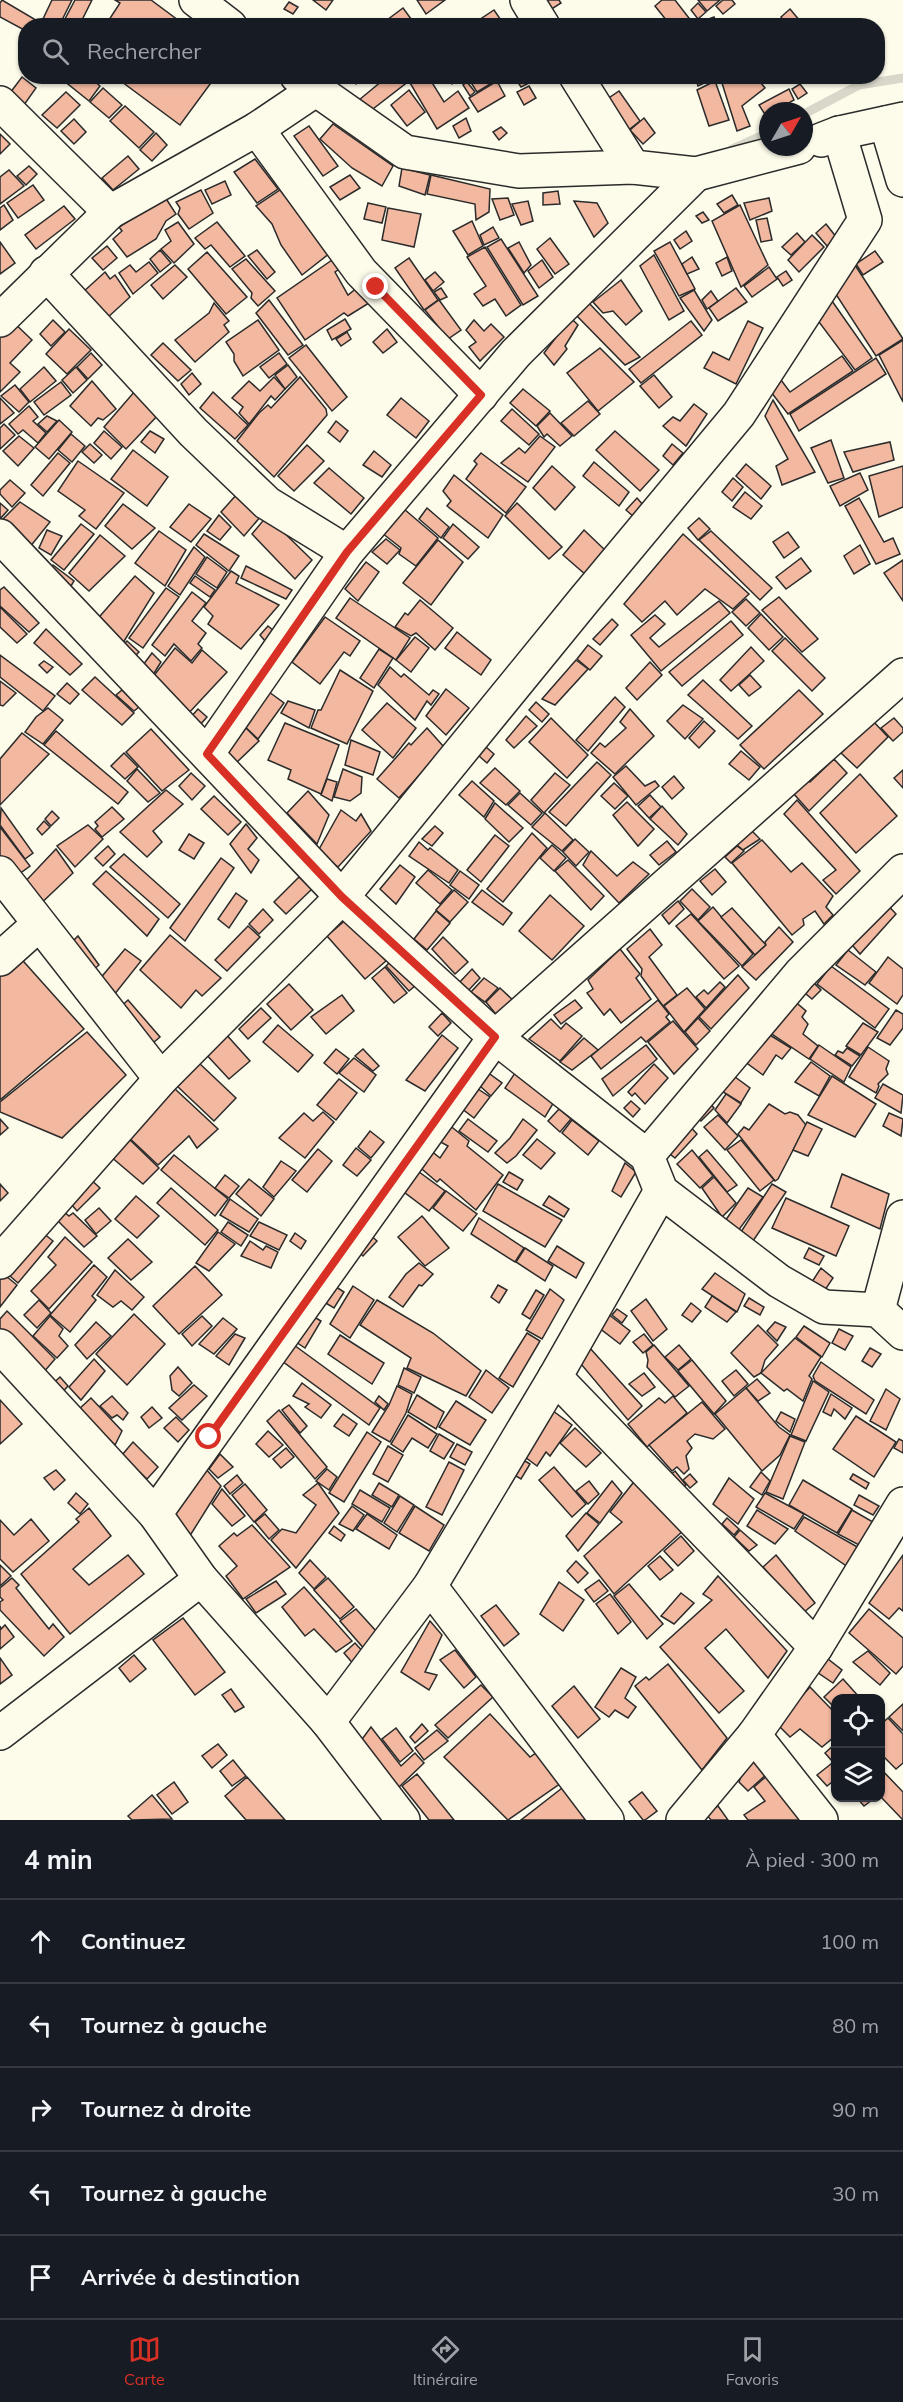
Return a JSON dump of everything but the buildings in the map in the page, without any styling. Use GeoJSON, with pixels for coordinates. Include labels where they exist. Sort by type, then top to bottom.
{"type":"FeatureCollection","features":[{"type":"Feature","properties":{"kind":"street"},"geometry":{"type":"LineString","coordinates":[[196,0],[220,18]]}},
{"type":"Feature","properties":{"kind":"street"},"geometry":{"type":"LineString","coordinates":[[527,0],[538,18]]}},
{"type":"Feature","properties":{"kind":"street"},"geometry":{"type":"LineString","coordinates":[[0,320],[110,212],[257,129],[305,84]]}},
{"type":"Feature","properties":{"kind":"street"},"geometry":{"type":"LineString","coordinates":[[307,84],[405,152],[519,171],[633,166],[696,174],[765,156]]}},
{"type":"Feature","properties":{"kind":"street"},"geometry":{"type":"LineString","coordinates":[[581,84],[633,166]]}},
{"type":"Feature","properties":{"kind":"street"},"geometry":{"type":"LineString","coordinates":[[0,103],[110,212]]}},
{"type":"Feature","properties":{"kind":"street"},"geometry":{"type":"LineString","coordinates":[[813,143],[839,133],[895,121],[903,180]]}},
{"type":"Feature","properties":{"kind":"street"},"geometry":{"type":"LineString","coordinates":[[257,129],[361,272],[481,395]]}},
{"type":"Feature","properties":{"kind":"street"},"geometry":{"type":"LineString","coordinates":[[0,1262],[161,1079],[342,897],[739,414],[865,220],[839,133]]}},
{"type":"Feature","properties":{"kind":"street"},"geometry":{"type":"LineString","coordinates":[[207,754],[347,552],[516,353],[696,174]]}},
{"type":"Feature","properties":{"kind":"street"},"geometry":{"type":"LineString","coordinates":[[46,273],[193,432],[267,503],[347,552]]}},
{"type":"Feature","properties":{"kind":"street"},"geometry":{"type":"LineString","coordinates":[[0,536],[342,897],[495,1037],[647,1156],[661,1191],[779,1281],[824,1307],[878,1310],[903,1333]]}},
{"type":"Feature","properties":{"kind":"street"},"geometry":{"type":"LineString","coordinates":[[155,1514],[495,1037],[903,675]]}},
{"type":"Feature","properties":{"kind":"street"},"geometry":{"type":"LineString","coordinates":[[647,1156],[800,974],[903,871]]}},
{"type":"Feature","properties":{"kind":"street"},"geometry":{"type":"LineString","coordinates":[[0,873],[38,925],[161,1079]]}},
{"type":"Feature","properties":{"kind":"street"},"geometry":{"type":"LineString","coordinates":[[0,959],[38,925]]}},
{"type":"Feature","properties":{"kind":"street"},"geometry":{"type":"LineString","coordinates":[[328,1722],[430,1586],[555,1377],[661,1191]]}},
{"type":"Feature","properties":{"kind":"street"},"geometry":{"type":"LineString","coordinates":[[878,1310],[903,1217]]}},
{"type":"Feature","properties":{"kind":"street"},"geometry":{"type":"LineString","coordinates":[[0,1346],[155,1514],[201,1578],[328,1722],[403,1820]]}},
{"type":"Feature","properties":{"kind":"street"},"geometry":{"type":"LineString","coordinates":[[555,1377],[816,1647]]}},
{"type":"Feature","properties":{"kind":"street"},"geometry":{"type":"LineString","coordinates":[[683,1820],[754,1735],[816,1647],[901,1513]]}},
{"type":"Feature","properties":{"kind":"street"},"geometry":{"type":"LineString","coordinates":[[0,1733],[201,1578]]}},
{"type":"Feature","properties":{"kind":"street"},"geometry":{"type":"LineString","coordinates":[[430,1586],[607,1820]]}},
{"type":"Feature","properties":{"kind":"street"},"geometry":{"type":"LineString","coordinates":[[754,1735],[821,1820]]}},
{"type":"Feature","properties":{"kind":"waterway"},"geometry":{"type":"LineString","coordinates":[[885,81],[903,78]]}},
{"type":"Feature","properties":{"kind":"waterway"},"geometry":{"type":"LineString","coordinates":[[813,109],[859,85],[865,84]]}},
{"type":"Feature","properties":{"kind":"waterway"},"geometry":{"type":"LineString","coordinates":[[732,149],[759,137]]}},
{"type":"Feature","properties":{"kind":"route"},"geometry":{"type":"LineString","coordinates":[[209,1437],[495,1037],[342,897],[207,754],[347,552],[481,395],[376,287]]}}]}
